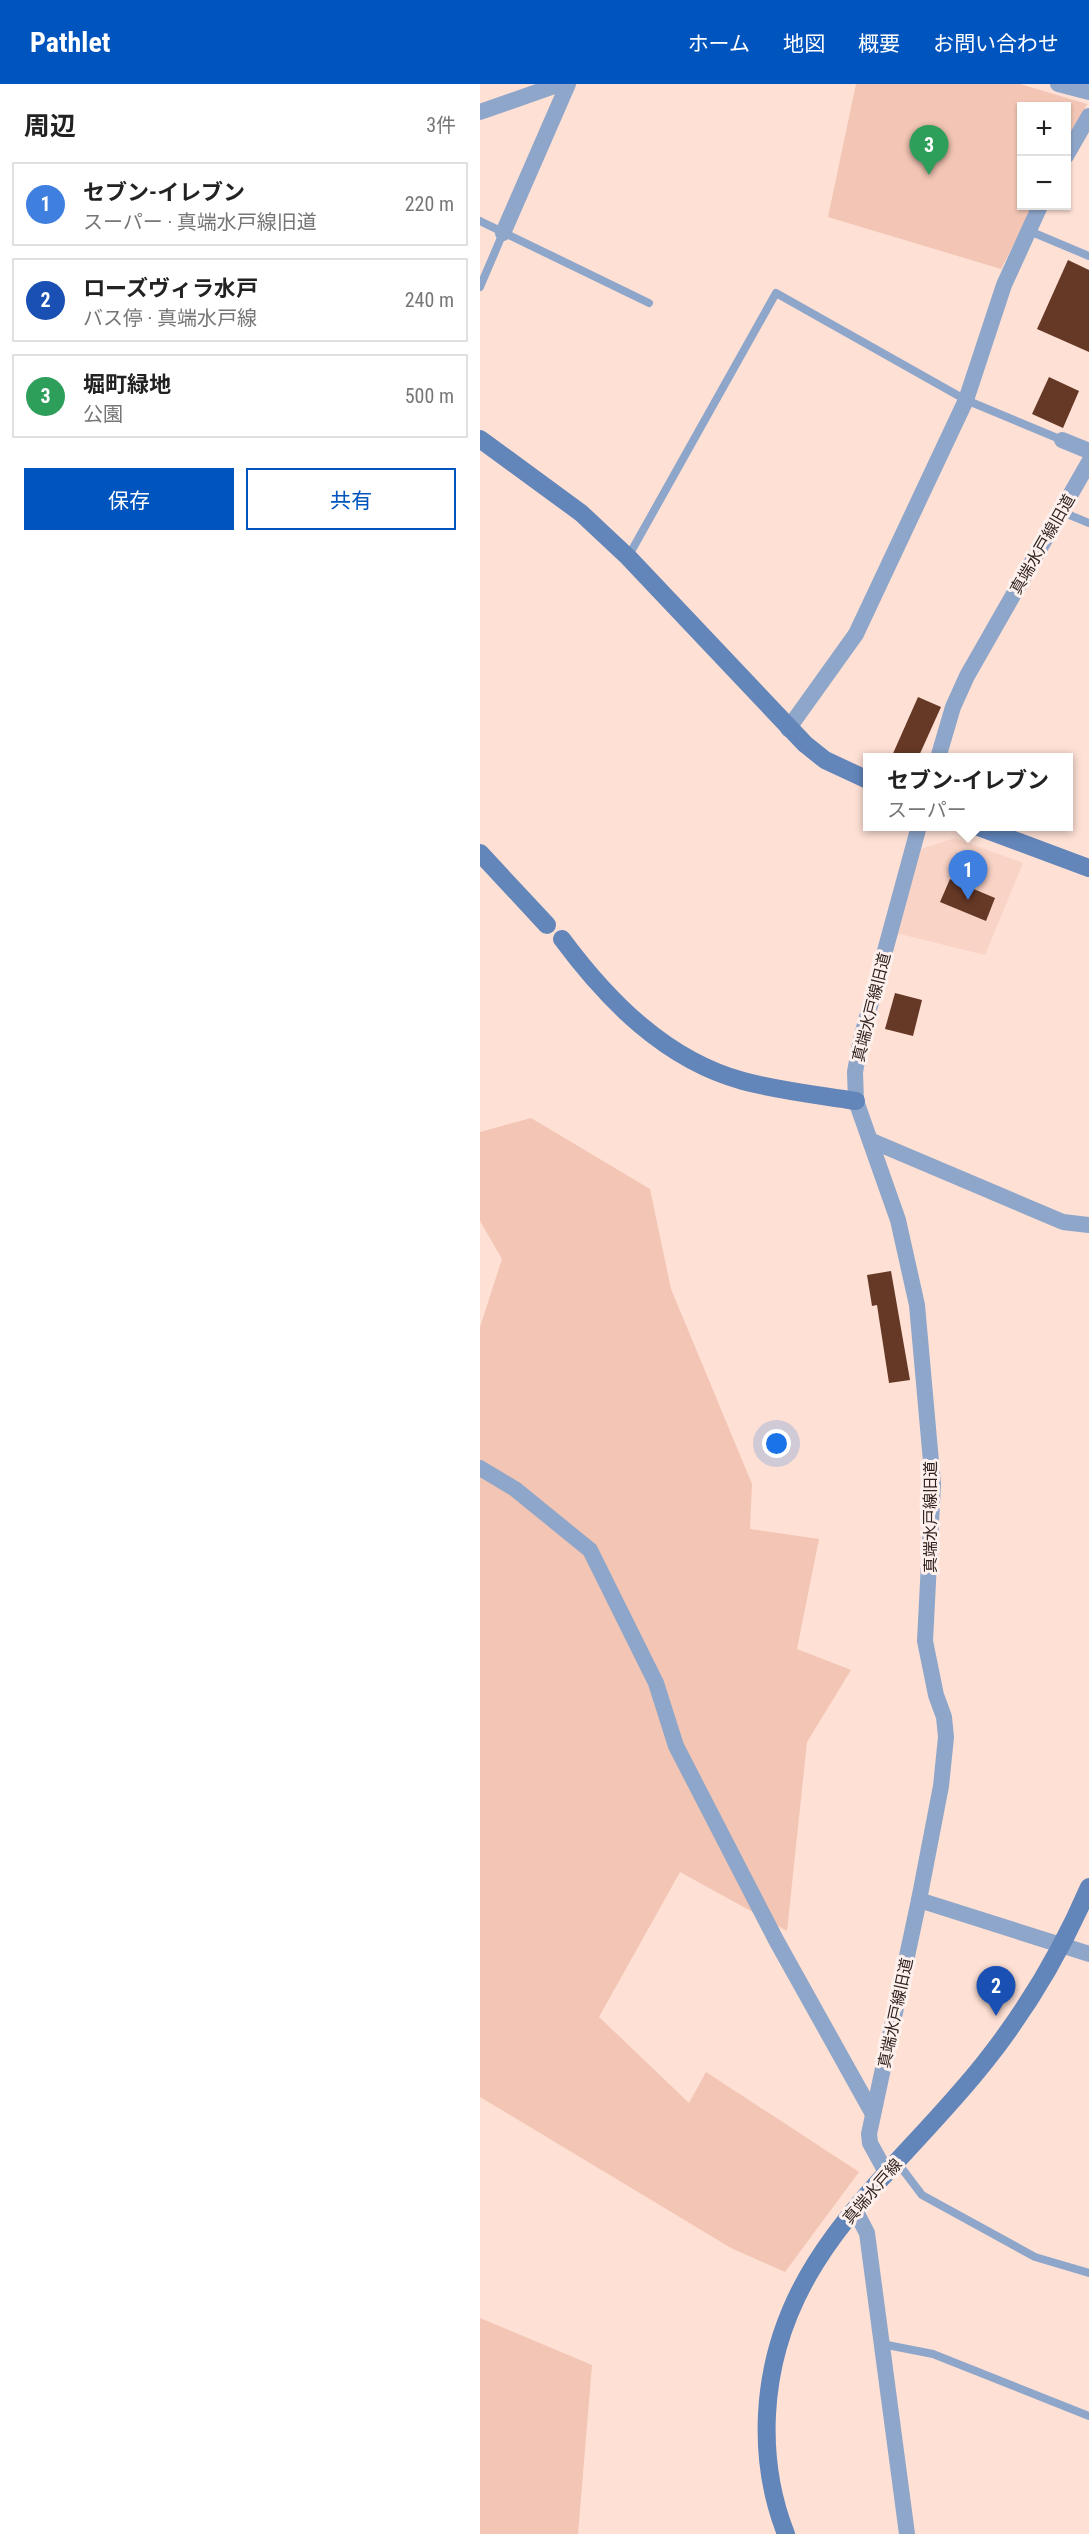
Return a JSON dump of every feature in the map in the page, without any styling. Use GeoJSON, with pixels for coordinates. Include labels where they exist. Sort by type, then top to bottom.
{"type":"FeatureCollection","features":[{"type":"Feature","properties":{"kind":"street"},"geometry":{"type":"LineString","coordinates":[[480,112],[560,84]]}},
{"type":"Feature","properties":{"kind":"street"},"geometry":{"type":"LineString","coordinates":[[503,233],[568,84]]}},
{"type":"Feature","properties":{"kind":"street"},"geometry":{"type":"LineString","coordinates":[[1058,84],[1089,92]]}},
{"type":"Feature","properties":{"kind":"street"},"geometry":{"type":"LineString","coordinates":[[1071,147],[1089,116]]}},
{"type":"Feature","properties":{"kind":"street"},"geometry":{"type":"LineString","coordinates":[[788,729],[856,634],[966,400],[1004,285],[1038,210]]}},
{"type":"Feature","properties":{"kind":"street"},"geometry":{"type":"LineString","coordinates":[[480,439],[581,513],[628,557],[788,729],[825,760],[863,778]]}},
{"type":"Feature","properties":{"kind":"street"},"geometry":{"type":"LineString","coordinates":[[1062,440],[1089,450]]}},
{"type":"Feature","properties":{"kind":"street","name":"真端水戸線旧道"},"geometry":{"type":"LineString","coordinates":[[939,753],[953,707],[967,676],[1089,462]]}},
{"type":"Feature","properties":{"kind":"street","name":"真端水戸線旧道"},"geometry":{"type":"LineString","coordinates":[[892,2168],[870,2143],[873,2114],[919,1900],[940,1786],[946,1737],[944,1717],[929,1668],[925,1641],[933,1484],[917,1305],[898,1220],[872,1140],[856,1101],[855,1072],[861,1039],[918,831]]}},
{"type":"Feature","properties":{"kind":"street"},"geometry":{"type":"LineString","coordinates":[[989,831],[1089,868]]}},
{"type":"Feature","properties":{"kind":"street"},"geometry":{"type":"LineString","coordinates":[[480,854],[547,925]]}},
{"type":"Feature","properties":{"kind":"street"},"geometry":{"type":"LineString","coordinates":[[562,939],[586,971],[643,1029],[707,1068],[764,1085],[856,1101]]}},
{"type":"Feature","properties":{"kind":"street"},"geometry":{"type":"LineString","coordinates":[[872,1140],[1063,1222],[1089,1225]]}},
{"type":"Feature","properties":{"kind":"street"},"geometry":{"type":"LineString","coordinates":[[480,1468],[515,1489],[590,1550],[656,1683],[676,1746],[776,1940],[873,2114]]}},
{"type":"Feature","properties":{"kind":"street","name":"真端水戸線"},"geometry":{"type":"LineString","coordinates":[[786,2534],[773,2490],[767,2456],[768,2405],[775,2354],[781,2332],[804,2279],[822,2250],[985,2061],[1025,2006],[1061,1946],[1089,1887]]}},
{"type":"Feature","properties":{"kind":"street"},"geometry":{"type":"LineString","coordinates":[[919,1900],[1089,1954]]}},
{"type":"Feature","properties":{"kind":"street"},"geometry":{"type":"LineString","coordinates":[[855,2210],[867,2233],[906,2534]]}},
{"type":"Feature","properties":{"kind":"lane"},"geometry":{"type":"LineString","coordinates":[[480,220],[650,303]]}},
{"type":"Feature","properties":{"kind":"lane"},"geometry":{"type":"LineString","coordinates":[[1027,230],[1089,256]]}},
{"type":"Feature","properties":{"kind":"lane"},"geometry":{"type":"LineString","coordinates":[[480,287],[503,233]]}},
{"type":"Feature","properties":{"kind":"lane"},"geometry":{"type":"LineString","coordinates":[[628,557],[776,293],[966,400],[1062,440]]}},
{"type":"Feature","properties":{"kind":"lane"},"geometry":{"type":"LineString","coordinates":[[1060,510],[1089,523]]}},
{"type":"Feature","properties":{"kind":"lane"},"geometry":{"type":"LineString","coordinates":[[892,2168],[922,2195],[1035,2257],[1089,2273]]}},
{"type":"Feature","properties":{"kind":"lane"},"geometry":{"type":"LineString","coordinates":[[882,2344],[933,2354],[1089,2416]]}},
{"type":"Feature","properties":{"kind":"shaded area"},"geometry":{"type":"Polygon","coordinates":[[[856,84],[1020,84],[1087,104],[1071,136],[1071,102],[1017,102],[1017,210],[1032,210],[1001,269],[828,217],[856,84]]]}},
{"type":"Feature","properties":{"kind":"shaded area"},"geometry":{"type":"Polygon","coordinates":[[[955,838],[1023,863],[985,955],[896,933],[921,849],[955,838]]]}},
{"type":"Feature","properties":{"kind":"shaded area"},"geometry":{"type":"Polygon","coordinates":[[[531,1118],[650,1189],[671,1289],[752,1484],[750,1529],[819,1539],[797,1649],[851,1670],[807,1742],[787,1931],[680,1872],[599,2017],[689,2103],[706,2072],[859,2172],[785,2272],[731,2248],[480,2097],[480,1327],[502,1259],[480,1221],[480,1132],[531,1118]]]}},
{"type":"Feature","properties":{"kind":"shaded area"},"geometry":{"type":"Polygon","coordinates":[[[480,2318],[592,2365],[578,2534],[480,2534],[480,2318]]]}},
{"type":"Feature","properties":{"kind":"building"},"geometry":{"type":"Polygon","coordinates":[[[1068,260],[1089,270],[1089,352],[1037,329],[1068,260]]]}},
{"type":"Feature","properties":{"kind":"building"},"geometry":{"type":"Polygon","coordinates":[[[1049,377],[1079,391],[1063,428],[1032,414],[1049,377]]]}},
{"type":"Feature","properties":{"kind":"building"},"geometry":{"type":"Polygon","coordinates":[[[918,697],[941,707],[920,753],[893,753],[918,697]]]}},
{"type":"Feature","properties":{"kind":"building"},"geometry":{"type":"Polygon","coordinates":[[[950,879],[995,898],[986,921],[940,902],[950,879]]]}},
{"type":"Feature","properties":{"kind":"building"},"geometry":{"type":"Polygon","coordinates":[[[895,993],[922,1000],[913,1036],[885,1029],[895,993]]]}},
{"type":"Feature","properties":{"kind":"building"},"geometry":{"type":"Polygon","coordinates":[[[891,1271],[910,1380],[889,1383],[877,1305],[872,1306],[867,1275],[891,1271]]]}},
{"type":"Feature","properties":{"kind":"place","name":"堀町緑地"},"geometry":{"type":"Point","coordinates":[929,175]}},
{"type":"Feature","properties":{"kind":"place","name":"セブン-イレブン"},"geometry":{"type":"Point","coordinates":[968,900]}},
{"type":"Feature","properties":{"kind":"place","name":"ローズヴィラ水戸"},"geometry":{"type":"Point","coordinates":[996,2016]}}]}
